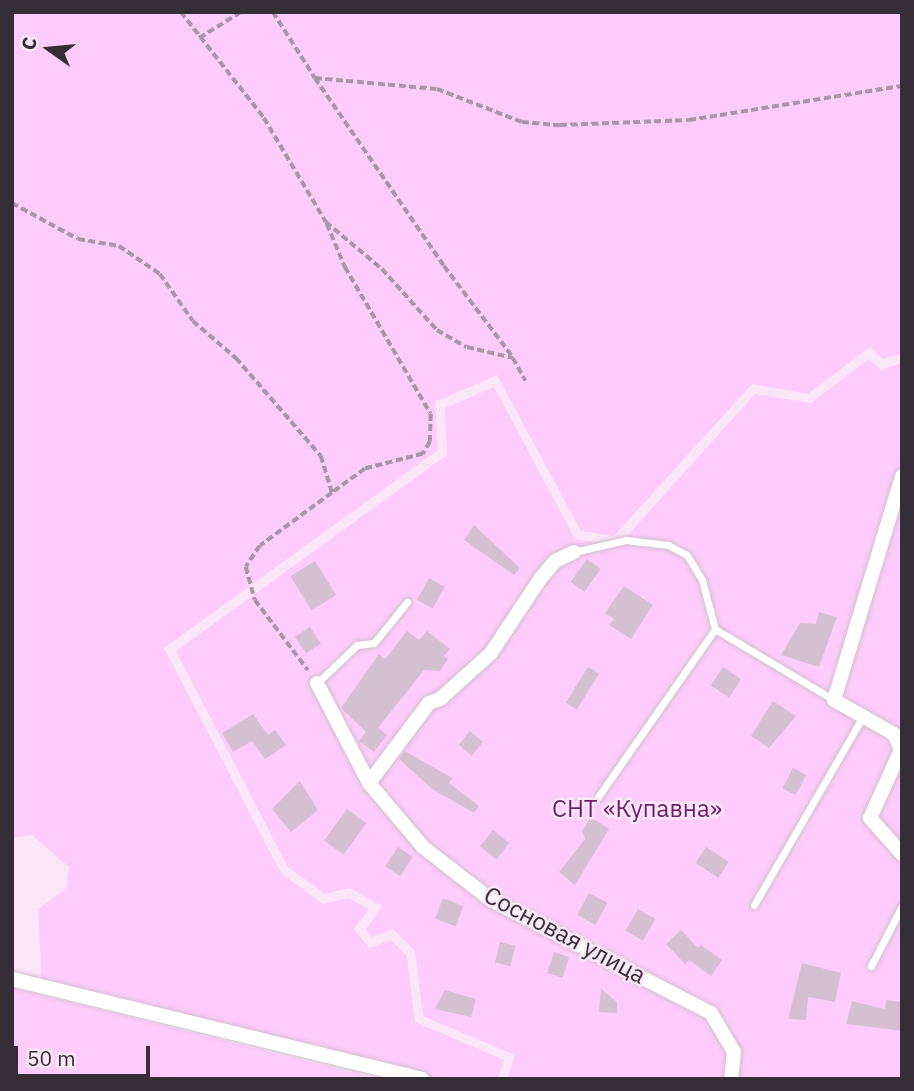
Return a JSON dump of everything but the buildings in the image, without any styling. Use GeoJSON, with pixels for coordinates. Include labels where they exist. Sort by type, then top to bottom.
{"type":"FeatureCollection","features":[{"type":"Feature","properties":{"kind":"street"},"geometry":{"type":"LineString","coordinates":[[902,476],[835,700],[898,734],[901,750],[870,818],[902,854]]}},
{"type":"Feature","properties":{"kind":"street"},"geometry":{"type":"LineString","coordinates":[[369,783],[429,703],[440,699],[491,653],[555,561],[574,552]]}},
{"type":"Feature","properties":{"kind":"street","name":"Сосновая улица"},"geometry":{"type":"LineString","coordinates":[[317,683],[369,783],[423,847],[491,900],[711,1013],[734,1052],[731,1079]]}},
{"type":"Feature","properties":{"kind":"street"},"geometry":{"type":"LineString","coordinates":[[12,979],[422,1079]]}},
{"type":"Feature","properties":{"kind":"lane"},"geometry":{"type":"LineString","coordinates":[[574,552],[626,540],[668,545],[687,555],[702,580],[715,629],[835,700]]}},
{"type":"Feature","properties":{"kind":"lane"},"geometry":{"type":"LineString","coordinates":[[317,683],[357,645],[374,643],[407,602]]}},
{"type":"Feature","properties":{"kind":"lane"},"geometry":{"type":"LineString","coordinates":[[598,797],[715,629]]}},
{"type":"Feature","properties":{"kind":"lane"},"geometry":{"type":"LineString","coordinates":[[754,905],[863,716]]}},
{"type":"Feature","properties":{"kind":"lane"},"geometry":{"type":"LineString","coordinates":[[871,966],[902,906]]}},
{"type":"Feature","properties":{"kind":"path"},"geometry":{"type":"LineString","coordinates":[[181,12],[264,118],[326,222],[345,267],[431,414],[430,442],[423,454],[365,468],[260,546],[246,568],[255,600],[317,683]]}},
{"type":"Feature","properties":{"kind":"path"},"geometry":{"type":"LineString","coordinates":[[199,38],[241,12]]}},
{"type":"Feature","properties":{"kind":"path"},"geometry":{"type":"LineString","coordinates":[[273,12],[314,78],[444,266],[513,358],[526,381]]}},
{"type":"Feature","properties":{"kind":"path"},"geometry":{"type":"LineString","coordinates":[[314,78],[437,89],[522,122],[559,125],[689,120],[902,86]]}},
{"type":"Feature","properties":{"kind":"path"},"geometry":{"type":"LineString","coordinates":[[12,203],[78,239],[118,246],[160,274],[193,321],[236,358],[321,456],[332,493]]}},
{"type":"Feature","properties":{"kind":"path"},"geometry":{"type":"LineString","coordinates":[[326,222],[382,269],[437,330],[467,347],[513,358]]}},
{"type":"Feature","properties":{"kind":"green space"},"geometry":{"type":"Polygon","coordinates":[[[12,12],[902,12],[902,353],[883,359],[870,347],[808,394],[752,384],[614,536],[581,531],[497,375],[435,402],[438,450],[164,648],[281,873],[323,904],[348,898],[369,909],[354,929],[369,948],[391,940],[407,956],[415,1022],[504,1060],[498,1079],[440,1079],[42,984],[38,909],[66,889],[69,867],[32,835],[12,838],[12,12]]]}},
{"type":"Feature","properties":{"kind":"green space","name":"СНТ «Купавна»"},"geometry":{"type":"Polygon","coordinates":[[[869,359],[881,370],[902,363],[902,1079],[507,1079],[515,1055],[423,1016],[415,951],[393,929],[372,937],[366,929],[382,906],[350,888],[325,894],[288,867],[176,651],[447,455],[445,408],[494,387],[575,539],[618,546],[755,394],[811,403],[869,359]]]}},
{"type":"Feature","properties":{"kind":"green space"},"geometry":{"type":"Polygon","coordinates":[[[12,988],[378,1079],[12,1079],[12,988]]]}}]}
